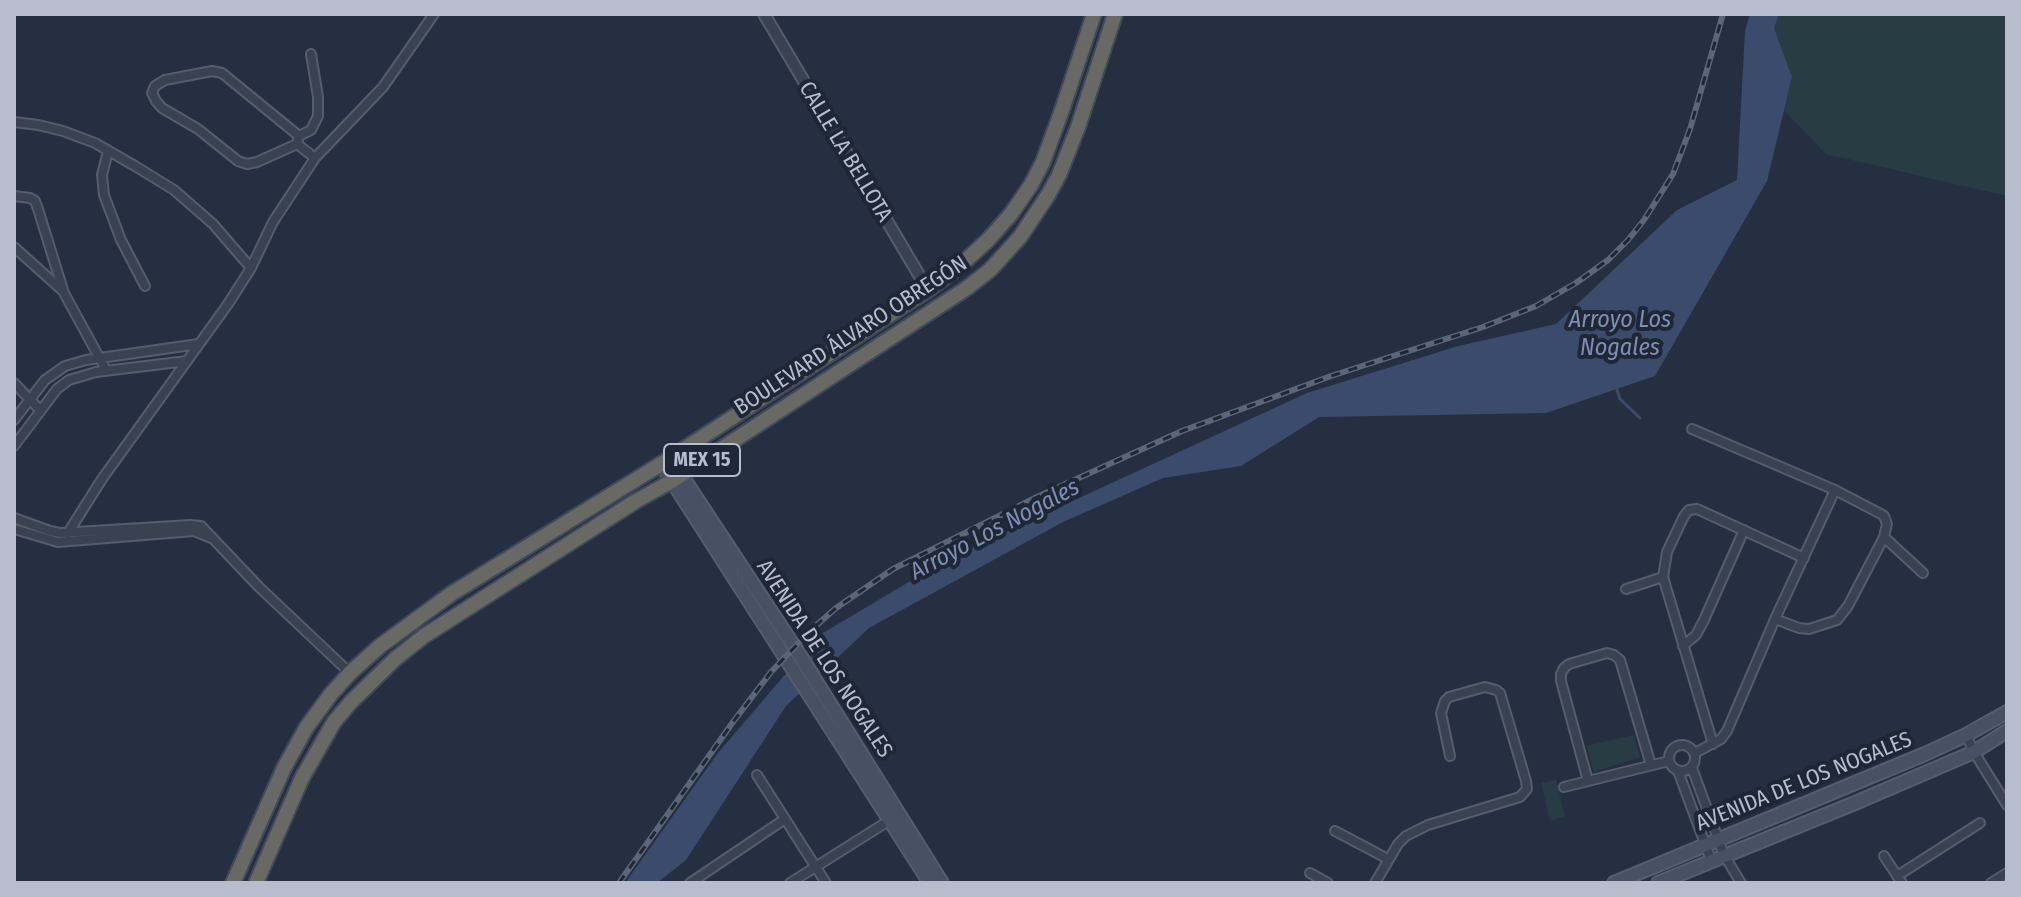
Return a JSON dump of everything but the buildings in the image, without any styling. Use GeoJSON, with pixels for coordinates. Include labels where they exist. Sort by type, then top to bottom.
{"type":"FeatureCollection","features":[{"type":"Feature","properties":{"kind":"highway","name":"BOULEVARD ÁLVARO OBREGÓN"},"geometry":{"type":"LineString","coordinates":[[233,883],[294,748],[319,710],[350,673],[380,646],[451,594],[666,461],[928,290],[989,239],[1011,214],[1043,162],[1094,14]]}},
{"type":"Feature","properties":{"kind":"highway","name":"BOULEVARD ÁLVARO OBREGÓN"},"geometry":{"type":"LineString","coordinates":[[256,883],[302,778],[334,722],[395,659],[424,636],[677,478],[967,288],[1005,255],[1059,175],[1115,14]]}},
{"type":"Feature","properties":{"kind":"main road","name":"AVENIDA DE LOS NOGALES"},"geometry":{"type":"LineString","coordinates":[[666,461],[942,883]]}},
{"type":"Feature","properties":{"kind":"main road","name":"AVENIDA DE LOS NOGALES"},"geometry":{"type":"LineString","coordinates":[[813,687],[930,883]]}},
{"type":"Feature","properties":{"kind":"main road","name":"AVENIDA DE LOS NOGALES"},"geometry":{"type":"LineString","coordinates":[[1614,883],[1966,735],[2007,712]]}},
{"type":"Feature","properties":{"kind":"main road","name":"AVENIDA DE LOS NOGALES"},"geometry":{"type":"LineString","coordinates":[[1658,883],[1974,752],[2007,731]]}},
{"type":"Feature","properties":{"kind":"street"},"geometry":{"type":"LineString","coordinates":[[68,533],[102,479],[228,304],[251,268],[273,222],[315,158],[383,87],[434,14]]}},
{"type":"Feature","properties":{"kind":"street","name":"CALLE LA BELLOTA"},"geometry":{"type":"LineString","coordinates":[[764,14],[928,290]]}},
{"type":"Feature","properties":{"kind":"street"},"geometry":{"type":"LineString","coordinates":[[311,54],[318,116],[311,130],[298,140],[257,162],[247,164],[238,161],[198,129],[162,108],[152,93],[155,86],[165,80],[217,71],[227,76],[298,140],[315,158]]}},
{"type":"Feature","properties":{"kind":"street"},"geometry":{"type":"LineString","coordinates":[[14,122],[63,131],[95,143],[174,190],[213,224],[251,268]]}},
{"type":"Feature","properties":{"kind":"street"},"geometry":{"type":"LineString","coordinates":[[108,151],[102,175],[104,195],[121,240],[145,286]]}},
{"type":"Feature","properties":{"kind":"street"},"geometry":{"type":"LineString","coordinates":[[14,196],[35,201],[63,291],[106,370]]}},
{"type":"Feature","properties":{"kind":"street"},"geometry":{"type":"LineString","coordinates":[[14,247],[63,291]]}},
{"type":"Feature","properties":{"kind":"street"},"geometry":{"type":"LineString","coordinates":[[14,420],[45,380],[65,366],[199,344]]}},
{"type":"Feature","properties":{"kind":"street"},"geometry":{"type":"LineString","coordinates":[[14,446],[57,389],[69,380],[90,372],[187,361]]}},
{"type":"Feature","properties":{"kind":"street"},"geometry":{"type":"LineString","coordinates":[[14,383],[40,410]]}},
{"type":"Feature","properties":{"kind":"street"},"geometry":{"type":"LineString","coordinates":[[1692,429],[1835,490],[1884,516],[1887,524],[1884,537],[1848,606],[1837,620],[1809,629],[1775,619]]}},
{"type":"Feature","properties":{"kind":"street"},"geometry":{"type":"LineString","coordinates":[[1695,753],[1721,739],[1727,731],[1835,490]]}},
{"type":"Feature","properties":{"kind":"street"},"geometry":{"type":"LineString","coordinates":[[1713,744],[1663,577],[1667,552],[1684,516],[1689,510],[1697,509],[1804,558]]}},
{"type":"Feature","properties":{"kind":"street"},"geometry":{"type":"LineString","coordinates":[[14,518],[50,531],[68,533],[197,525],[205,529],[259,587],[350,673]]}},
{"type":"Feature","properties":{"kind":"street"},"geometry":{"type":"LineString","coordinates":[[14,529],[58,542],[194,531],[215,541]]}},
{"type":"Feature","properties":{"kind":"street"},"geometry":{"type":"LineString","coordinates":[[1683,646],[1696,635],[1704,620],[1744,530]]}},
{"type":"Feature","properties":{"kind":"street"},"geometry":{"type":"LineString","coordinates":[[1884,537],[1923,573]]}},
{"type":"Feature","properties":{"kind":"street"},"geometry":{"type":"LineString","coordinates":[[1626,589],[1663,577]]}},
{"type":"Feature","properties":{"kind":"street"},"geometry":{"type":"LineString","coordinates":[[1588,781],[1561,674],[1569,664],[1607,653],[1620,660],[1651,765]]}},
{"type":"Feature","properties":{"kind":"street"},"geometry":{"type":"LineString","coordinates":[[1375,883],[1406,836],[1416,830],[1520,797],[1527,789],[1500,693],[1496,690],[1485,687],[1449,697],[1445,701],[1441,713],[1450,756]]}},
{"type":"Feature","properties":{"kind":"street"},"geometry":{"type":"LineString","coordinates":[[1966,735],[2007,805]]}},
{"type":"Feature","properties":{"kind":"street"},"geometry":{"type":"LineString","coordinates":[[1685,745],[1695,753],[1695,764],[1685,771],[1678,771],[1669,761],[1669,755],[1678,746],[1685,745]]}},
{"type":"Feature","properties":{"kind":"street"},"geometry":{"type":"LineString","coordinates":[[1564,787],[1669,761]]}},
{"type":"Feature","properties":{"kind":"street"},"geometry":{"type":"LineString","coordinates":[[1692,768],[1724,855],[1741,883]]}},
{"type":"Feature","properties":{"kind":"street"},"geometry":{"type":"LineString","coordinates":[[1678,771],[1711,860]]}},
{"type":"Feature","properties":{"kind":"street"},"geometry":{"type":"LineString","coordinates":[[757,775],[826,883]]}},
{"type":"Feature","properties":{"kind":"street"},"geometry":{"type":"LineString","coordinates":[[690,883],[785,819]]}},
{"type":"Feature","properties":{"kind":"street"},"geometry":{"type":"LineString","coordinates":[[790,883],[890,820]]}},
{"type":"Feature","properties":{"kind":"street"},"geometry":{"type":"LineString","coordinates":[[1884,856],[1899,879],[1980,823]]}},
{"type":"Feature","properties":{"kind":"street"},"geometry":{"type":"LineString","coordinates":[[1335,831],[1388,859]]}},
{"type":"Feature","properties":{"kind":"street"},"geometry":{"type":"LineString","coordinates":[[1310,873],[1328,883]]}},
{"type":"Feature","properties":{"kind":"street"},"geometry":{"type":"LineString","coordinates":[[1991,883],[2007,873]]}},
{"type":"Feature","properties":{"kind":"green space"},"geometry":{"type":"Polygon","coordinates":[[[1779,14],[2007,14],[2007,196],[1826,154],[1784,110],[1792,77],[1774,28],[1779,14]]]}},
{"type":"Feature","properties":{"kind":"green space"},"geometry":{"type":"Polygon","coordinates":[[[1634,735],[1640,757],[1594,772],[1586,746],[1634,735]]]}},
{"type":"Feature","properties":{"kind":"green space"},"geometry":{"type":"Polygon","coordinates":[[[1556,780],[1565,816],[1550,821],[1541,783],[1556,780]]]}},
{"type":"Feature","properties":{"kind":"water","name":"Arroyo Los Nogales"},"geometry":{"type":"Polygon","coordinates":[[[1750,14],[1779,14],[1774,28],[1792,77],[1767,181],[1655,376],[1546,413],[1319,417],[1241,466],[1163,478],[1063,522],[869,628],[786,706],[686,860],[657,883],[625,883],[718,753],[818,636],[949,558],[1307,393],[1458,346],[1556,324],[1677,210],[1737,180],[1745,31],[1750,14]]]}},
{"type":"Feature","properties":{"kind":"waterway"},"geometry":{"type":"LineString","coordinates":[[1616,387],[1620,399],[1640,418]]}},
{"type":"Feature","properties":{"kind":"railway"},"geometry":{"type":"LineString","coordinates":[[619,883],[771,672],[836,608],[893,569],[1037,497],[1182,431],[1536,306],[1608,260],[1644,220],[1673,174],[1690,129],[1723,14]]}}]}
